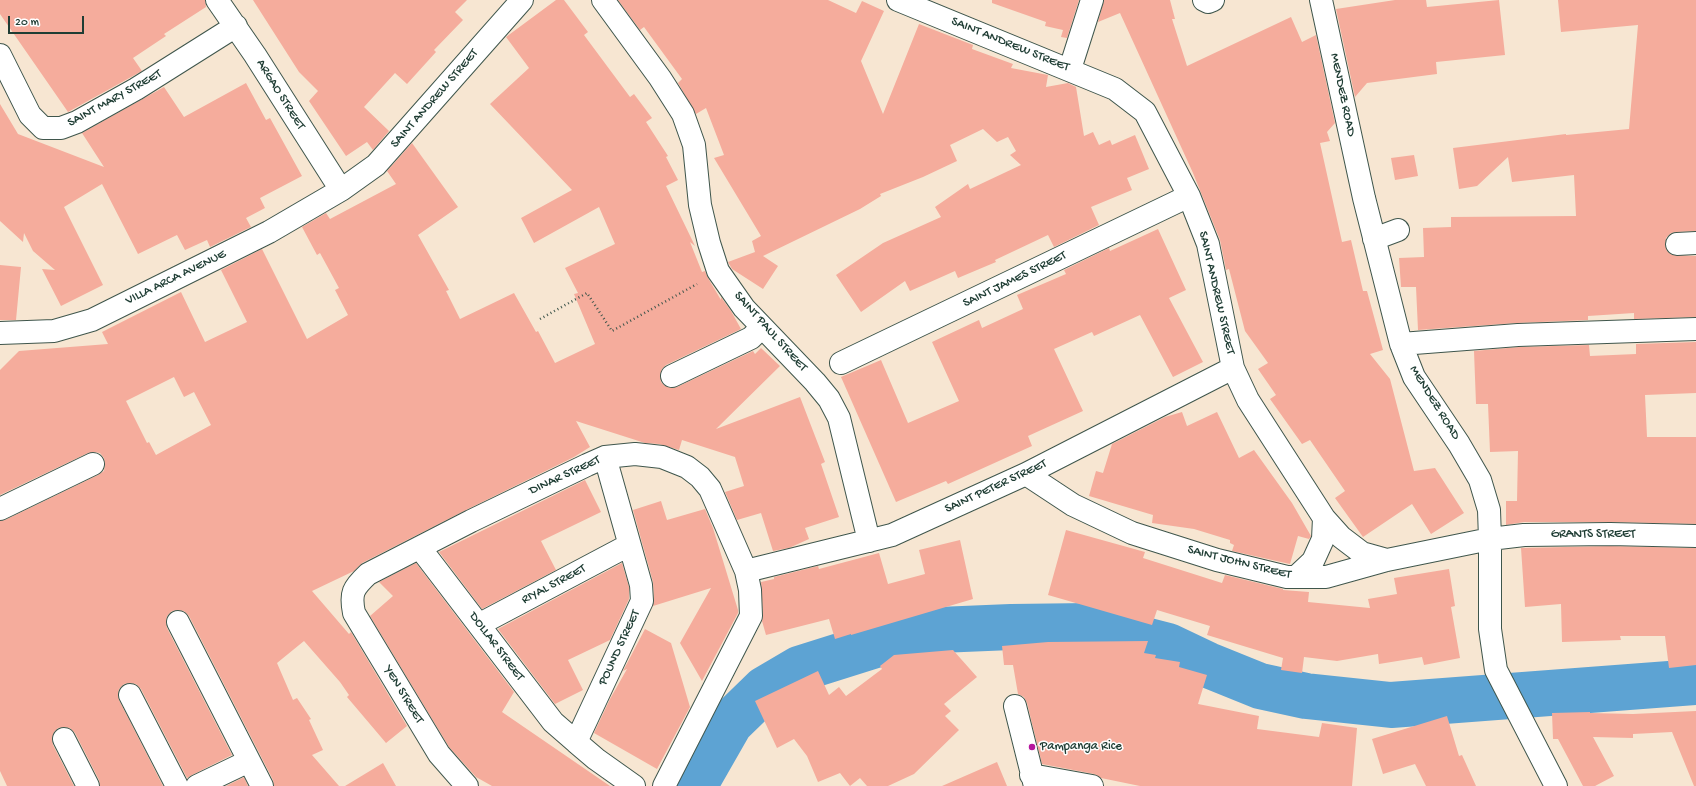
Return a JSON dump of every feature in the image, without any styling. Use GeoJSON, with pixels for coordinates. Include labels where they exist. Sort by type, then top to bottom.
{"type":"FeatureCollection","features":[{"type":"Feature","properties":{"kind":"street","name":"ARGAO STREET"},"geometry":{"type":"LineString","coordinates":[[217,0],[236,26],[341,190]]}},
{"type":"Feature","properties":{"kind":"street","name":"SAINT ANDREW STREET"},"geometry":{"type":"LineString","coordinates":[[341,190],[376,165],[522,0]]}},
{"type":"Feature","properties":{"kind":"street","name":"SAINT PAUL STREET"},"geometry":{"type":"LineString","coordinates":[[603,0],[660,78],[683,114],[694,144],[700,204],[709,243],[718,271],[744,308],[815,382],[829,399],[839,418],[869,541]]}},
{"type":"Feature","properties":{"kind":"street","name":"SAINT ANDREW STREET"},"geometry":{"type":"LineString","coordinates":[[898,0],[1115,88],[1145,112],[1190,196],[1208,244],[1233,368],[1248,400],[1324,518],[1341,537],[1362,552],[1388,560]]}},
{"type":"Feature","properties":{"kind":"street"},"geometry":{"type":"LineString","coordinates":[[1070,69],[1092,0]]}},
{"type":"Feature","properties":{"kind":"street"},"geometry":{"type":"LineString","coordinates":[[1204,0],[1208,2],[1213,0]]}},
{"type":"Feature","properties":{"kind":"street","name":"MENDEZ ROAD"},"geometry":{"type":"LineString","coordinates":[[1321,0],[1374,239],[1401,344],[1414,377],[1459,444],[1480,480],[1489,510],[1490,629],[1496,670],[1526,731],[1556,786]]}},
{"type":"Feature","properties":{"kind":"street","name":"SAINT MARY STREET"},"geometry":{"type":"LineString","coordinates":[[0,55],[30,115],[43,128],[61,128],[77,122],[136,89],[236,26]]}},
{"type":"Feature","properties":{"kind":"street","name":"VILLA ARCA AVENUE"},"geometry":{"type":"LineString","coordinates":[[0,333],[54,331],[92,320],[268,232],[341,190]]}},
{"type":"Feature","properties":{"kind":"street","name":"SAINT JAMES STREET"},"geometry":{"type":"LineString","coordinates":[[841,363],[1190,196]]}},
{"type":"Feature","properties":{"kind":"street"},"geometry":{"type":"LineString","coordinates":[[1374,239],[1398,230]]}},
{"type":"Feature","properties":{"kind":"street"},"geometry":{"type":"LineString","coordinates":[[672,376],[752,338],[762,327]]}},
{"type":"Feature","properties":{"kind":"street"},"geometry":{"type":"LineString","coordinates":[[1401,344],[1518,336],[1696,329]]}},
{"type":"Feature","properties":{"kind":"street","name":"SAINT PETER STREET"},"geometry":{"type":"LineString","coordinates":[[746,571],[892,535],[1026,474],[1233,368]]}},
{"type":"Feature","properties":{"kind":"street","name":"DINAR STREET"},"geometry":{"type":"LineString","coordinates":[[351,598],[356,586],[368,574],[471,521],[605,457],[635,454],[662,457],[687,467],[700,477],[710,489],[746,571]]}},
{"type":"Feature","properties":{"kind":"street","name":"POUND STREET"},"geometry":{"type":"LineString","coordinates":[[576,742],[642,601],[641,585],[605,457]]}},
{"type":"Feature","properties":{"kind":"street"},"geometry":{"type":"LineString","coordinates":[[0,509],[93,464]]}},
{"type":"Feature","properties":{"kind":"street","name":"SAINT JOHN STREET"},"geometry":{"type":"LineString","coordinates":[[1026,474],[1073,505],[1132,533],[1217,560],[1287,577],[1326,577],[1388,560],[1490,539]]}},
{"type":"Feature","properties":{"kind":"street"},"geometry":{"type":"LineString","coordinates":[[1296,577],[1313,560],[1323,539],[1324,518]]}},
{"type":"Feature","properties":{"kind":"street","name":"GRANTS STREET"},"geometry":{"type":"LineString","coordinates":[[1490,539],[1524,535],[1562,534],[1696,536]]}},
{"type":"Feature","properties":{"kind":"street","name":"RIYAL STREET"},"geometry":{"type":"LineString","coordinates":[[480,624],[629,545]]}},
{"type":"Feature","properties":{"kind":"street","name":"DOLLAR STREET"},"geometry":{"type":"LineString","coordinates":[[420,548],[554,722],[576,742]]}},
{"type":"Feature","properties":{"kind":"street"},"geometry":{"type":"LineString","coordinates":[[664,786],[751,616],[750,590],[746,571]]}},
{"type":"Feature","properties":{"kind":"street","name":"YEN STREET"},"geometry":{"type":"LineString","coordinates":[[351,598],[354,613],[439,754],[467,786]]}},
{"type":"Feature","properties":{"kind":"street"},"geometry":{"type":"LineString","coordinates":[[178,622],[262,786]]}},
{"type":"Feature","properties":{"kind":"street"},"geometry":{"type":"LineString","coordinates":[[130,695],[177,786]]}},
{"type":"Feature","properties":{"kind":"street"},"geometry":{"type":"LineString","coordinates":[[1015,706],[1033,780],[1092,786]]}},
{"type":"Feature","properties":{"kind":"street"},"geometry":{"type":"LineString","coordinates":[[64,739],[88,786]]}},
{"type":"Feature","properties":{"kind":"street"},"geometry":{"type":"LineString","coordinates":[[576,742],[596,759],[634,786]]}},
{"type":"Feature","properties":{"kind":"street"},"geometry":{"type":"LineString","coordinates":[[197,786],[249,761]]}},
{"type":"Feature","properties":{"kind":"path"},"geometry":{"type":"LineString","coordinates":[[540,319],[587,293],[612,331],[698,283]]}},
{"type":"Feature","properties":{"kind":"building"},"geometry":{"type":"Polygon","coordinates":[[[0,0],[205,0],[206,7],[164,34],[166,36],[133,58],[142,71],[68,112],[0,14],[0,0]]]}},
{"type":"Feature","properties":{"kind":"building"},"geometry":{"type":"Polygon","coordinates":[[[253,0],[467,0],[455,12],[463,20],[434,50],[436,52],[407,84],[395,73],[364,107],[389,131],[373,150],[367,142],[346,156],[309,101],[318,91],[299,72],[253,0]]]}},
{"type":"Feature","properties":{"kind":"building"},"geometry":{"type":"Polygon","coordinates":[[[556,0],[564,0],[588,32],[584,35],[630,97],[634,94],[652,118],[646,122],[668,156],[666,157],[678,180],[666,186],[695,246],[690,242],[702,272],[705,271],[721,300],[721,297],[741,329],[666,365],[662,369],[660,375],[661,382],[665,386],[671,388],[677,387],[753,351],[755,354],[761,348],[780,366],[716,429],[800,397],[825,462],[821,464],[839,517],[805,528],[809,539],[789,548],[773,551],[761,513],[737,520],[725,492],[744,486],[735,457],[682,440],[679,450],[659,444],[645,443],[576,421],[590,447],[574,457],[362,563],[354,571],[312,591],[349,634],[351,632],[407,726],[386,743],[347,697],[349,695],[340,682],[304,641],[277,663],[293,700],[297,698],[311,719],[309,720],[323,750],[312,755],[339,786],[274,786],[273,780],[189,616],[184,611],[178,610],[172,611],[167,616],[167,628],[232,755],[187,778],[141,689],[136,684],[130,683],[124,684],[119,689],[119,700],[163,786],[100,786],[99,780],[75,733],[70,728],[64,727],[58,728],[54,732],[52,739],[53,745],[74,786],[7,786],[0,771],[0,521],[5,520],[98,475],[104,471],[105,465],[104,458],[100,453],[88,453],[0,495],[0,370],[19,351],[108,344],[102,332],[181,292],[205,342],[247,322],[221,270],[262,249],[307,339],[348,315],[335,290],[339,288],[320,253],[317,255],[302,227],[326,213],[330,219],[396,184],[387,171],[412,143],[458,207],[418,235],[449,290],[446,291],[460,319],[514,293],[536,332],[538,331],[555,363],[595,344],[574,294],[578,293],[565,268],[615,244],[599,207],[534,243],[521,218],[572,190],[490,104],[529,68],[506,37],[556,0]],[[174,377],[126,401],[147,443],[149,442],[156,455],[211,425],[194,392],[184,397],[174,377]]]}},
{"type":"Feature","properties":{"kind":"building"},"geometry":{"type":"Polygon","coordinates":[[[618,0],[828,0],[856,13],[862,1],[884,11],[861,61],[883,114],[919,24],[973,45],[972,49],[1013,64],[1011,68],[1048,75],[1046,87],[1068,83],[1076,87],[1084,136],[1093,132],[1099,145],[1110,140],[1112,145],[1135,135],[1149,169],[1127,178],[1132,190],[1091,207],[1099,225],[1054,247],[1048,235],[995,260],[996,262],[958,278],[955,271],[910,291],[905,281],[861,312],[836,275],[883,243],[941,217],[935,207],[968,184],[970,189],[1021,165],[1010,155],[1016,151],[1008,137],[997,142],[983,129],[950,145],[957,161],[923,177],[880,194],[881,196],[860,209],[763,256],[778,266],[763,289],[732,269],[728,262],[755,252],[752,241],[761,236],[714,158],[724,155],[706,108],[696,114],[678,83],[682,79],[644,27],[640,30],[618,0]]]}},
{"type":"Feature","properties":{"kind":"building"},"geometry":{"type":"Polygon","coordinates":[[[992,0],[1079,0],[1067,38],[1061,37],[1063,30],[1045,26],[1046,22],[992,3],[992,0]]]}},
{"type":"Feature","properties":{"kind":"building"},"geometry":{"type":"Polygon","coordinates":[[[1104,0],[1170,0],[1175,19],[1172,19],[1187,66],[1291,17],[1302,42],[1316,35],[1335,123],[1327,132],[1330,141],[1320,143],[1342,242],[1351,240],[1363,291],[1367,291],[1383,350],[1370,354],[1390,379],[1414,471],[1435,468],[1464,513],[1431,534],[1412,504],[1363,537],[1335,498],[1345,491],[1310,440],[1302,444],[1270,399],[1276,395],[1258,369],[1268,363],[1245,331],[1229,269],[1226,270],[1220,240],[1193,173],[1120,13],[1098,22],[1104,0]]]}},
{"type":"Feature","properties":{"kind":"building"},"geometry":{"type":"Polygon","coordinates":[[[1395,0],[1426,0],[1427,7],[1499,0],[1505,55],[1436,62],[1437,74],[1367,83],[1355,97],[1336,9],[1395,0]]]}},
{"type":"Feature","properties":{"kind":"building"},"geometry":{"type":"Polygon","coordinates":[[[1558,0],[1696,0],[1696,231],[1671,233],[1666,238],[1665,244],[1667,251],[1672,255],[1696,256],[1696,317],[1634,319],[1634,313],[1588,316],[1588,320],[1418,330],[1416,287],[1401,287],[1399,258],[1424,257],[1423,228],[1451,227],[1451,217],[1576,216],[1574,175],[1512,182],[1508,157],[1477,186],[1459,189],[1453,148],[1566,134],[1629,129],[1638,25],[1561,32],[1558,0]]]}},
{"type":"Feature","properties":{"kind":"building"},"geometry":{"type":"Polygon","coordinates":[[[246,83],[266,120],[270,118],[302,176],[260,198],[265,208],[246,218],[251,227],[210,247],[207,240],[185,250],[177,235],[138,254],[102,184],[64,207],[103,285],[61,306],[42,269],[55,270],[33,251],[24,233],[23,242],[0,221],[0,104],[18,134],[104,167],[82,133],[164,87],[184,117],[246,83]]]}},
{"type":"Feature","properties":{"kind":"building"},"geometry":{"type":"Polygon","coordinates":[[[1414,155],[1418,176],[1395,180],[1391,158],[1414,155]]]}},
{"type":"Feature","properties":{"kind":"building"},"geometry":{"type":"Polygon","coordinates":[[[1158,229],[1186,290],[1169,298],[1203,362],[1173,377],[1140,315],[1094,336],[1092,332],[1054,349],[1083,411],[1028,436],[1032,446],[948,484],[946,481],[896,502],[841,377],[881,360],[908,423],[959,401],[932,342],[979,320],[982,328],[1023,309],[1017,295],[1066,274],[1064,270],[1109,248],[1110,251],[1158,229]]]}},
{"type":"Feature","properties":{"kind":"building"},"geometry":{"type":"Polygon","coordinates":[[[0,265],[21,267],[16,320],[0,320],[0,265]]]}},
{"type":"Feature","properties":{"kind":"building"},"geometry":{"type":"Polygon","coordinates":[[[1696,342],[1696,393],[1645,395],[1647,437],[1696,437],[1696,524],[1524,522],[1506,525],[1506,501],[1517,501],[1518,451],[1490,452],[1488,404],[1476,404],[1474,351],[1519,347],[1589,345],[1590,356],[1636,354],[1636,344],[1696,342]]]}},
{"type":"Feature","properties":{"kind":"building"},"geometry":{"type":"Polygon","coordinates":[[[1182,412],[1187,426],[1217,412],[1239,458],[1254,450],[1292,503],[1311,536],[1309,539],[1298,536],[1290,564],[1232,551],[1234,545],[1230,543],[1230,540],[1194,529],[1152,523],[1153,515],[1089,496],[1096,471],[1103,473],[1112,444],[1165,417],[1182,412]]]}},
{"type":"Feature","properties":{"kind":"building"},"geometry":{"type":"Polygon","coordinates":[[[585,480],[601,512],[541,541],[556,570],[482,609],[439,552],[585,480]]]}},
{"type":"Feature","properties":{"kind":"building"},"geometry":{"type":"Polygon","coordinates":[[[661,501],[667,520],[705,509],[713,528],[738,610],[738,613],[702,681],[680,643],[711,588],[653,606],[653,582],[633,510],[661,501]]]}},
{"type":"Feature","properties":{"kind":"building"},"geometry":{"type":"Polygon","coordinates":[[[1066,530],[1145,552],[1143,558],[1222,583],[1225,575],[1283,590],[1309,592],[1308,602],[1370,608],[1368,599],[1397,594],[1394,578],[1449,569],[1455,606],[1451,607],[1460,658],[1424,665],[1422,657],[1379,664],[1378,654],[1337,661],[1304,657],[1302,673],[1281,670],[1283,658],[1207,635],[1210,626],[1157,610],[1152,625],[1048,595],[1066,530]]]}},
{"type":"Feature","properties":{"kind":"building"},"geometry":{"type":"Polygon","coordinates":[[[960,540],[973,599],[835,639],[829,619],[766,635],[762,621],[761,582],[774,579],[774,577],[818,566],[819,569],[879,553],[888,584],[925,574],[919,550],[960,540]]]}},
{"type":"Feature","properties":{"kind":"building"},"geometry":{"type":"Polygon","coordinates":[[[1610,546],[1696,548],[1696,665],[1669,668],[1665,636],[1620,636],[1621,640],[1562,642],[1561,604],[1525,607],[1521,548],[1610,546]]]}},
{"type":"Feature","properties":{"kind":"building"},"geometry":{"type":"Polygon","coordinates":[[[416,563],[514,692],[502,712],[610,786],[492,786],[476,777],[449,747],[370,616],[393,596],[379,582],[416,563]]]}},
{"type":"Feature","properties":{"kind":"building"},"geometry":{"type":"Polygon","coordinates":[[[622,563],[629,587],[629,599],[610,640],[568,660],[583,690],[555,704],[498,629],[622,563]]]}},
{"type":"Feature","properties":{"kind":"building"},"geometry":{"type":"Polygon","coordinates":[[[645,629],[671,643],[690,707],[657,769],[594,733],[610,699],[627,669],[623,671],[645,629]]]}},
{"type":"Feature","properties":{"kind":"building"},"geometry":{"type":"Polygon","coordinates":[[[1148,641],[1144,653],[1156,655],[1155,658],[1180,662],[1179,667],[1207,675],[1198,704],[1259,716],[1257,729],[1319,737],[1322,723],[1357,728],[1352,786],[1140,786],[1101,778],[1094,774],[1042,764],[1027,703],[1024,697],[1018,694],[1013,665],[1004,665],[1002,646],[1048,642],[1148,641]]]}},
{"type":"Feature","properties":{"kind":"building"},"geometry":{"type":"Polygon","coordinates":[[[953,650],[977,677],[944,704],[951,711],[945,716],[959,730],[914,774],[888,786],[867,786],[860,778],[850,786],[840,773],[818,782],[807,756],[794,739],[777,748],[755,701],[818,671],[829,695],[839,687],[846,696],[882,669],[880,666],[894,655],[953,650]]]}},
{"type":"Feature","properties":{"kind":"building"},"geometry":{"type":"Polygon","coordinates":[[[1696,711],[1696,786],[1694,786],[1672,732],[1633,734],[1633,738],[1593,737],[1614,776],[1595,786],[1583,786],[1558,739],[1553,739],[1552,713],[1590,712],[1633,714],[1696,711]]]}},
{"type":"Feature","properties":{"kind":"building"},"geometry":{"type":"Polygon","coordinates":[[[1447,716],[1459,756],[1462,755],[1476,786],[1426,786],[1415,764],[1383,774],[1372,739],[1447,716]]]}},
{"type":"Feature","properties":{"kind":"building"},"geometry":{"type":"Polygon","coordinates":[[[997,762],[1007,786],[942,786],[997,762]]]}},
{"type":"Feature","properties":{"kind":"building"},"geometry":{"type":"Polygon","coordinates":[[[383,763],[396,786],[345,786],[383,763]]]}},
{"type":"Feature","properties":{"kind":"building"},"geometry":{"type":"Polygon","coordinates":[[[244,777],[248,786],[226,786],[244,777]]]}},
{"type":"Feature","properties":{"kind":"waterway"},"geometry":{"type":"LineString","coordinates":[[694,786],[730,723],[765,689],[799,669],[891,640],[939,630],[1090,626],[1168,646],[1208,665],[1260,686],[1306,696],[1391,705],[1696,682]]}},
{"type":"Feature","properties":{"kind":"place","name":"Pampanga Rice"},"geometry":{"type":"Point","coordinates":[1032,747]}}]}
